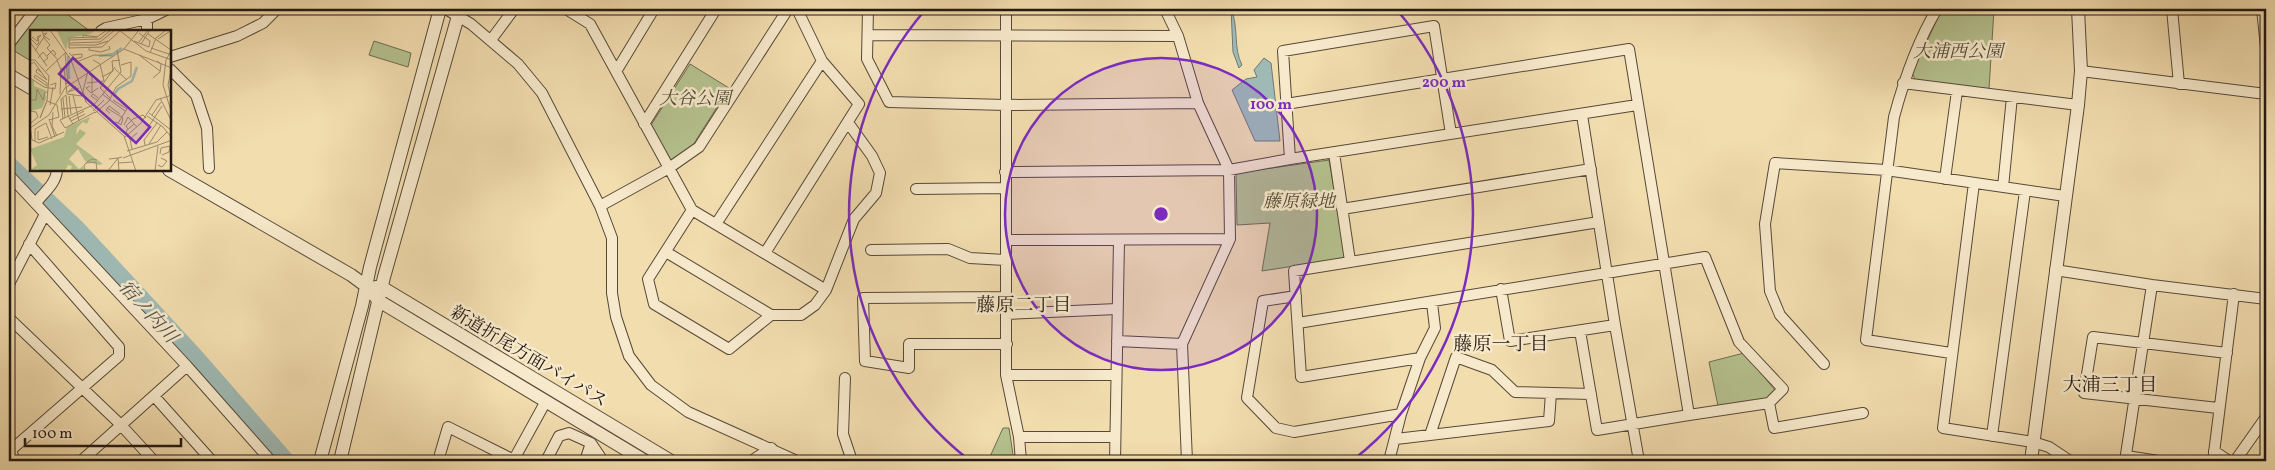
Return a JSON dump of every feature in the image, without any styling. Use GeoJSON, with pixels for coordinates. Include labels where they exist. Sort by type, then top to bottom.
{"type":"FeatureCollection","features":[{"type":"Feature","properties":{"kind":"street"},"geometry":{"type":"LineString","coordinates":[[9,44],[36,9]]}},
{"type":"Feature","properties":{"kind":"street"},"geometry":{"type":"LineString","coordinates":[[103,30],[147,19],[168,9]]}},
{"type":"Feature","properties":{"kind":"street"},"geometry":{"type":"LineString","coordinates":[[171,57],[237,36],[263,23],[277,9]]}},
{"type":"Feature","properties":{"kind":"street"},"geometry":{"type":"LineString","coordinates":[[320,461],[440,9]]}},
{"type":"Feature","properties":{"kind":"street"},"geometry":{"type":"LineString","coordinates":[[446,9],[459,12],[518,64],[542,93],[600,206],[612,238],[612,293],[616,316],[629,356],[651,385],[688,412],[797,461]]}},
{"type":"Feature","properties":{"kind":"street"},"geometry":{"type":"LineString","coordinates":[[491,40],[514,9]]}},
{"type":"Feature","properties":{"kind":"street"},"geometry":{"type":"LineString","coordinates":[[566,9],[590,24],[692,210],[826,290]]}},
{"type":"Feature","properties":{"kind":"street"},"geometry":{"type":"LineString","coordinates":[[616,70],[654,9]]}},
{"type":"Feature","properties":{"kind":"street"},"geometry":{"type":"LineString","coordinates":[[644,124],[716,9]]}},
{"type":"Feature","properties":{"kind":"street"},"geometry":{"type":"LineString","coordinates":[[600,206],[669,168],[699,147],[788,9]]}},
{"type":"Feature","properties":{"kind":"street"},"geometry":{"type":"LineString","coordinates":[[765,253],[849,124],[859,104],[822,61],[797,9]]}},
{"type":"Feature","properties":{"kind":"street"},"geometry":{"type":"LineString","coordinates":[[868,9],[867,59],[888,102],[1006,105],[1198,103]]}},
{"type":"Feature","properties":{"kind":"street"},"geometry":{"type":"LineString","coordinates":[[1006,9],[1006,375],[1019,437],[1021,461]]}},
{"type":"Feature","properties":{"kind":"street"},"geometry":{"type":"LineString","coordinates":[[1166,9],[1178,36],[1198,103],[1230,170],[1230,239],[1182,344],[1187,461]]}},
{"type":"Feature","properties":{"kind":"street"},"geometry":{"type":"LineString","coordinates":[[1937,9],[1927,25],[1903,83],[1894,117],[1866,340],[1951,353]]}},
{"type":"Feature","properties":{"kind":"street"},"geometry":{"type":"LineString","coordinates":[[2031,461],[2078,105],[2081,71],[2078,9]]}},
{"type":"Feature","properties":{"kind":"street"},"geometry":{"type":"LineString","coordinates":[[2172,9],[2179,84]]}},
{"type":"Feature","properties":{"kind":"street"},"geometry":{"type":"LineString","coordinates":[[2262,9],[2266,47]]}},
{"type":"Feature","properties":{"kind":"street"},"geometry":{"type":"LineString","coordinates":[[340,461],[383,288],[384,277],[459,12]]}},
{"type":"Feature","properties":{"kind":"street"},"geometry":{"type":"LineString","coordinates":[[147,19],[147,30]]}},
{"type":"Feature","properties":{"kind":"street"},"geometry":{"type":"LineString","coordinates":[[1290,159],[1283,51],[1434,26],[1451,134]]}},
{"type":"Feature","properties":{"kind":"street"},"geometry":{"type":"LineString","coordinates":[[868,35],[1178,36]]}},
{"type":"Feature","properties":{"kind":"street"},"geometry":{"type":"LineString","coordinates":[[1286,104],[1629,49],[1689,415]]}},
{"type":"Feature","properties":{"kind":"street"},"geometry":{"type":"LineString","coordinates":[[716,224],[822,61]]}},
{"type":"Feature","properties":{"kind":"street"},"geometry":{"type":"LineString","coordinates":[[171,70],[196,95],[207,128],[209,168]]}},
{"type":"Feature","properties":{"kind":"street"},"geometry":{"type":"LineString","coordinates":[[2081,71],[2266,94]]}},
{"type":"Feature","properties":{"kind":"street"},"geometry":{"type":"LineString","coordinates":[[9,74],[30,87]]}},
{"type":"Feature","properties":{"kind":"street"},"geometry":{"type":"LineString","coordinates":[[1903,83],[2078,105]]}},
{"type":"Feature","properties":{"kind":"street"},"geometry":{"type":"LineString","coordinates":[[1946,179],[1957,91]]}},
{"type":"Feature","properties":{"kind":"street"},"geometry":{"type":"LineString","coordinates":[[2002,187],[2012,97]]}},
{"type":"Feature","properties":{"kind":"street"},"geometry":{"type":"LineString","coordinates":[[1005,172],[1230,170],[1638,105]]}},
{"type":"Feature","properties":{"kind":"street"},"geometry":{"type":"LineString","coordinates":[[1582,115],[1615,325],[1639,461]]}},
{"type":"Feature","properties":{"kind":"street"},"geometry":{"type":"LineString","coordinates":[[666,252],[771,315],[801,314],[815,305],[826,290],[854,219],[876,193],[880,173],[872,156],[849,124]]}},
{"type":"Feature","properties":{"kind":"street"},"geometry":{"type":"LineString","coordinates":[[1334,153],[1350,261]]}},
{"type":"Feature","properties":{"kind":"street"},"geometry":{"type":"LineString","coordinates":[[1824,364],[1780,315],[1770,291],[1765,224],[1775,163],[1886,170],[2065,196]]}},
{"type":"Feature","properties":{"kind":"street"},"geometry":{"type":"LineString","coordinates":[[1342,209],[1591,169]]}},
{"type":"Feature","properties":{"kind":"street"},"geometry":{"type":"LineString","coordinates":[[37,200],[52,184],[57,171]]}},
{"type":"Feature","properties":{"kind":"street"},"geometry":{"type":"LineString","coordinates":[[171,171],[351,275],[366,286],[379,302],[646,461]]}},
{"type":"Feature","properties":{"kind":"street"},"geometry":{"type":"LineString","coordinates":[[9,176],[37,200],[45,214],[271,461]]}},
{"type":"Feature","properties":{"kind":"street"},"geometry":{"type":"LineString","coordinates":[[1974,183],[1943,428],[2033,442],[2049,447],[2070,461]]}},
{"type":"Feature","properties":{"kind":"street"},"geometry":{"type":"LineString","coordinates":[[916,189],[1005,188]]}},
{"type":"Feature","properties":{"kind":"street"},"geometry":{"type":"LineString","coordinates":[[1992,436],[2025,190]]}},
{"type":"Feature","properties":{"kind":"street"},"geometry":{"type":"LineString","coordinates":[[692,210],[648,279],[654,304],[729,349],[771,315]]}},
{"type":"Feature","properties":{"kind":"street"},"geometry":{"type":"LineString","coordinates":[[9,284],[45,214]]}},
{"type":"Feature","properties":{"kind":"street"},"geometry":{"type":"LineString","coordinates":[[1420,358],[1301,377],[1294,271],[1599,222]]}},
{"type":"Feature","properties":{"kind":"street"},"geometry":{"type":"LineString","coordinates":[[1006,240],[1230,239]]}},
{"type":"Feature","properties":{"kind":"street"},"geometry":{"type":"LineString","coordinates":[[1115,461],[1115,375],[1118,341],[1119,240]]}},
{"type":"Feature","properties":{"kind":"street"},"geometry":{"type":"LineString","coordinates":[[15,461],[10,448],[119,356],[118,347],[29,244]]}},
{"type":"Feature","properties":{"kind":"street"},"geometry":{"type":"LineString","coordinates":[[870,250],[948,249],[970,258],[1005,260]]}},
{"type":"Feature","properties":{"kind":"street"},"geometry":{"type":"LineString","coordinates":[[1298,323],[1432,303],[1501,289],[1705,257],[1739,342],[1783,389],[1769,403],[1596,430],[1580,331]]}},
{"type":"Feature","properties":{"kind":"street"},"geometry":{"type":"LineString","coordinates":[[2056,270],[2152,285],[2266,298]]}},
{"type":"Feature","properties":{"kind":"street"},"geometry":{"type":"LineString","coordinates":[[2152,285],[2126,459],[2159,461]]}},
{"type":"Feature","properties":{"kind":"street","name":"新道折尾方面バイパス"},"geometry":{"type":"LineString","coordinates":[[366,286],[383,288],[671,461]]}},
{"type":"Feature","properties":{"kind":"street"},"geometry":{"type":"LineString","coordinates":[[1501,289],[1510,341],[1615,325]]}},
{"type":"Feature","properties":{"kind":"street"},"geometry":{"type":"LineString","coordinates":[[2229,461],[2213,456],[2234,294]]}},
{"type":"Feature","properties":{"kind":"street"},"geometry":{"type":"LineString","coordinates":[[1296,296],[1263,301],[1247,398],[1276,428],[1294,432],[1401,414]]}},
{"type":"Feature","properties":{"kind":"street"},"geometry":{"type":"LineString","coordinates":[[1006,297],[863,298],[865,361],[909,368],[909,344],[1007,344]]}},
{"type":"Feature","properties":{"kind":"street"},"geometry":{"type":"LineString","coordinates":[[1389,461],[1401,414],[1420,358],[1435,328],[1432,303]]}},
{"type":"Feature","properties":{"kind":"street"},"geometry":{"type":"LineString","coordinates":[[1006,314],[1117,309]]}},
{"type":"Feature","properties":{"kind":"street"},"geometry":{"type":"LineString","coordinates":[[9,318],[122,425],[154,461]]}},
{"type":"Feature","properties":{"kind":"street"},"geometry":{"type":"LineString","coordinates":[[2218,408],[2084,393],[2094,337],[2227,353]]}},
{"type":"Feature","properties":{"kind":"street"},"geometry":{"type":"LineString","coordinates":[[1118,341],[1182,344]]}},
{"type":"Feature","properties":{"kind":"street"},"geometry":{"type":"LineString","coordinates":[[1430,435],[1456,357],[1492,370],[1515,392],[1591,394]]}},
{"type":"Feature","properties":{"kind":"street"},"geometry":{"type":"LineString","coordinates":[[81,461],[186,366]]}},
{"type":"Feature","properties":{"kind":"street"},"geometry":{"type":"LineString","coordinates":[[1006,375],[1115,375]]}},
{"type":"Feature","properties":{"kind":"street"},"geometry":{"type":"LineString","coordinates":[[844,378],[843,434],[852,461]]}},
{"type":"Feature","properties":{"kind":"street"},"geometry":{"type":"LineString","coordinates":[[1396,439],[1549,421],[1551,393]]}},
{"type":"Feature","properties":{"kind":"street"},"geometry":{"type":"LineString","coordinates":[[154,396],[212,461]]}},
{"type":"Feature","properties":{"kind":"street"},"geometry":{"type":"LineString","coordinates":[[438,461],[448,427],[514,460],[546,401]]}},
{"type":"Feature","properties":{"kind":"street"},"geometry":{"type":"LineString","coordinates":[[1769,403],[1774,428],[1863,413]]}},
{"type":"Feature","properties":{"kind":"street"},"geometry":{"type":"LineString","coordinates":[[2234,461],[2266,417]]}},
{"type":"Feature","properties":{"kind":"street"},"geometry":{"type":"LineString","coordinates":[[546,461],[559,436],[570,433],[592,443],[603,461]]}},
{"type":"Feature","properties":{"kind":"street"},"geometry":{"type":"LineString","coordinates":[[1019,437],[1115,437]]}},
{"type":"Feature","properties":{"kind":"street"},"geometry":{"type":"LineString","coordinates":[[585,461],[592,443]]}},
{"type":"Feature","properties":{"kind":"street"},"geometry":{"type":"LineString","coordinates":[[753,461],[771,450]]}},
{"type":"Feature","properties":{"kind":"green space"},"geometry":{"type":"Polygon","coordinates":[[[41,9],[60,9],[89,30],[30,30],[30,60],[11,49],[41,9]]]}},
{"type":"Feature","properties":{"kind":"green space","name":"大浦西公園"},"geometry":{"type":"Polygon","coordinates":[[[1942,9],[1994,9],[1989,89],[1916,81],[1912,73],[1942,9]]]}},
{"type":"Feature","properties":{"kind":"green space"},"geometry":{"type":"Polygon","coordinates":[[[374,41],[411,53],[408,67],[369,55],[374,41]]]}},
{"type":"Feature","properties":{"kind":"green space","name":"大谷公園"},"geometry":{"type":"Polygon","coordinates":[[[690,64],[729,88],[693,145],[671,161],[651,125],[690,64]]]}},
{"type":"Feature","properties":{"kind":"green space","name":"藤原緑地"},"geometry":{"type":"Polygon","coordinates":[[[1329,160],[1346,258],[1262,271],[1270,223],[1237,225],[1236,173],[1329,160]]]}},
{"type":"Feature","properties":{"kind":"green space"},"geometry":{"type":"Polygon","coordinates":[[[1744,353],[1775,390],[1767,399],[1718,406],[1709,362],[1744,353]]]}},
{"type":"Feature","properties":{"kind":"green space"},"geometry":{"type":"Polygon","coordinates":[[[1003,428],[1009,428],[1014,461],[988,461],[1003,428]]]}},
{"type":"Feature","properties":{"kind":"water"},"geometry":{"type":"Polygon","coordinates":[[[1231,9],[1235,23],[1239,58],[1242,65],[1239,68],[1233,52],[1231,9]]]}},
{"type":"Feature","properties":{"kind":"water"},"geometry":{"type":"Polygon","coordinates":[[[1264,58],[1271,63],[1280,141],[1255,141],[1232,90],[1246,79],[1257,77],[1254,70],[1264,58]]]}},
{"type":"Feature","properties":{"kind":"waterway","name":"宿ノ内川"},"geometry":{"type":"LineString","coordinates":[[9,166],[76,229],[195,358],[285,461]]}},
{"type":"Feature","properties":{"kind":"district","name":"藤原二丁目"},"geometry":{"type":"Point","coordinates":[1024,304]}},
{"type":"Feature","properties":{"kind":"district","name":"藤原一丁目"},"geometry":{"type":"Point","coordinates":[1501,343]}},
{"type":"Feature","properties":{"kind":"district","name":"大浦三丁目"},"geometry":{"type":"Point","coordinates":[2110,384]}}]}
